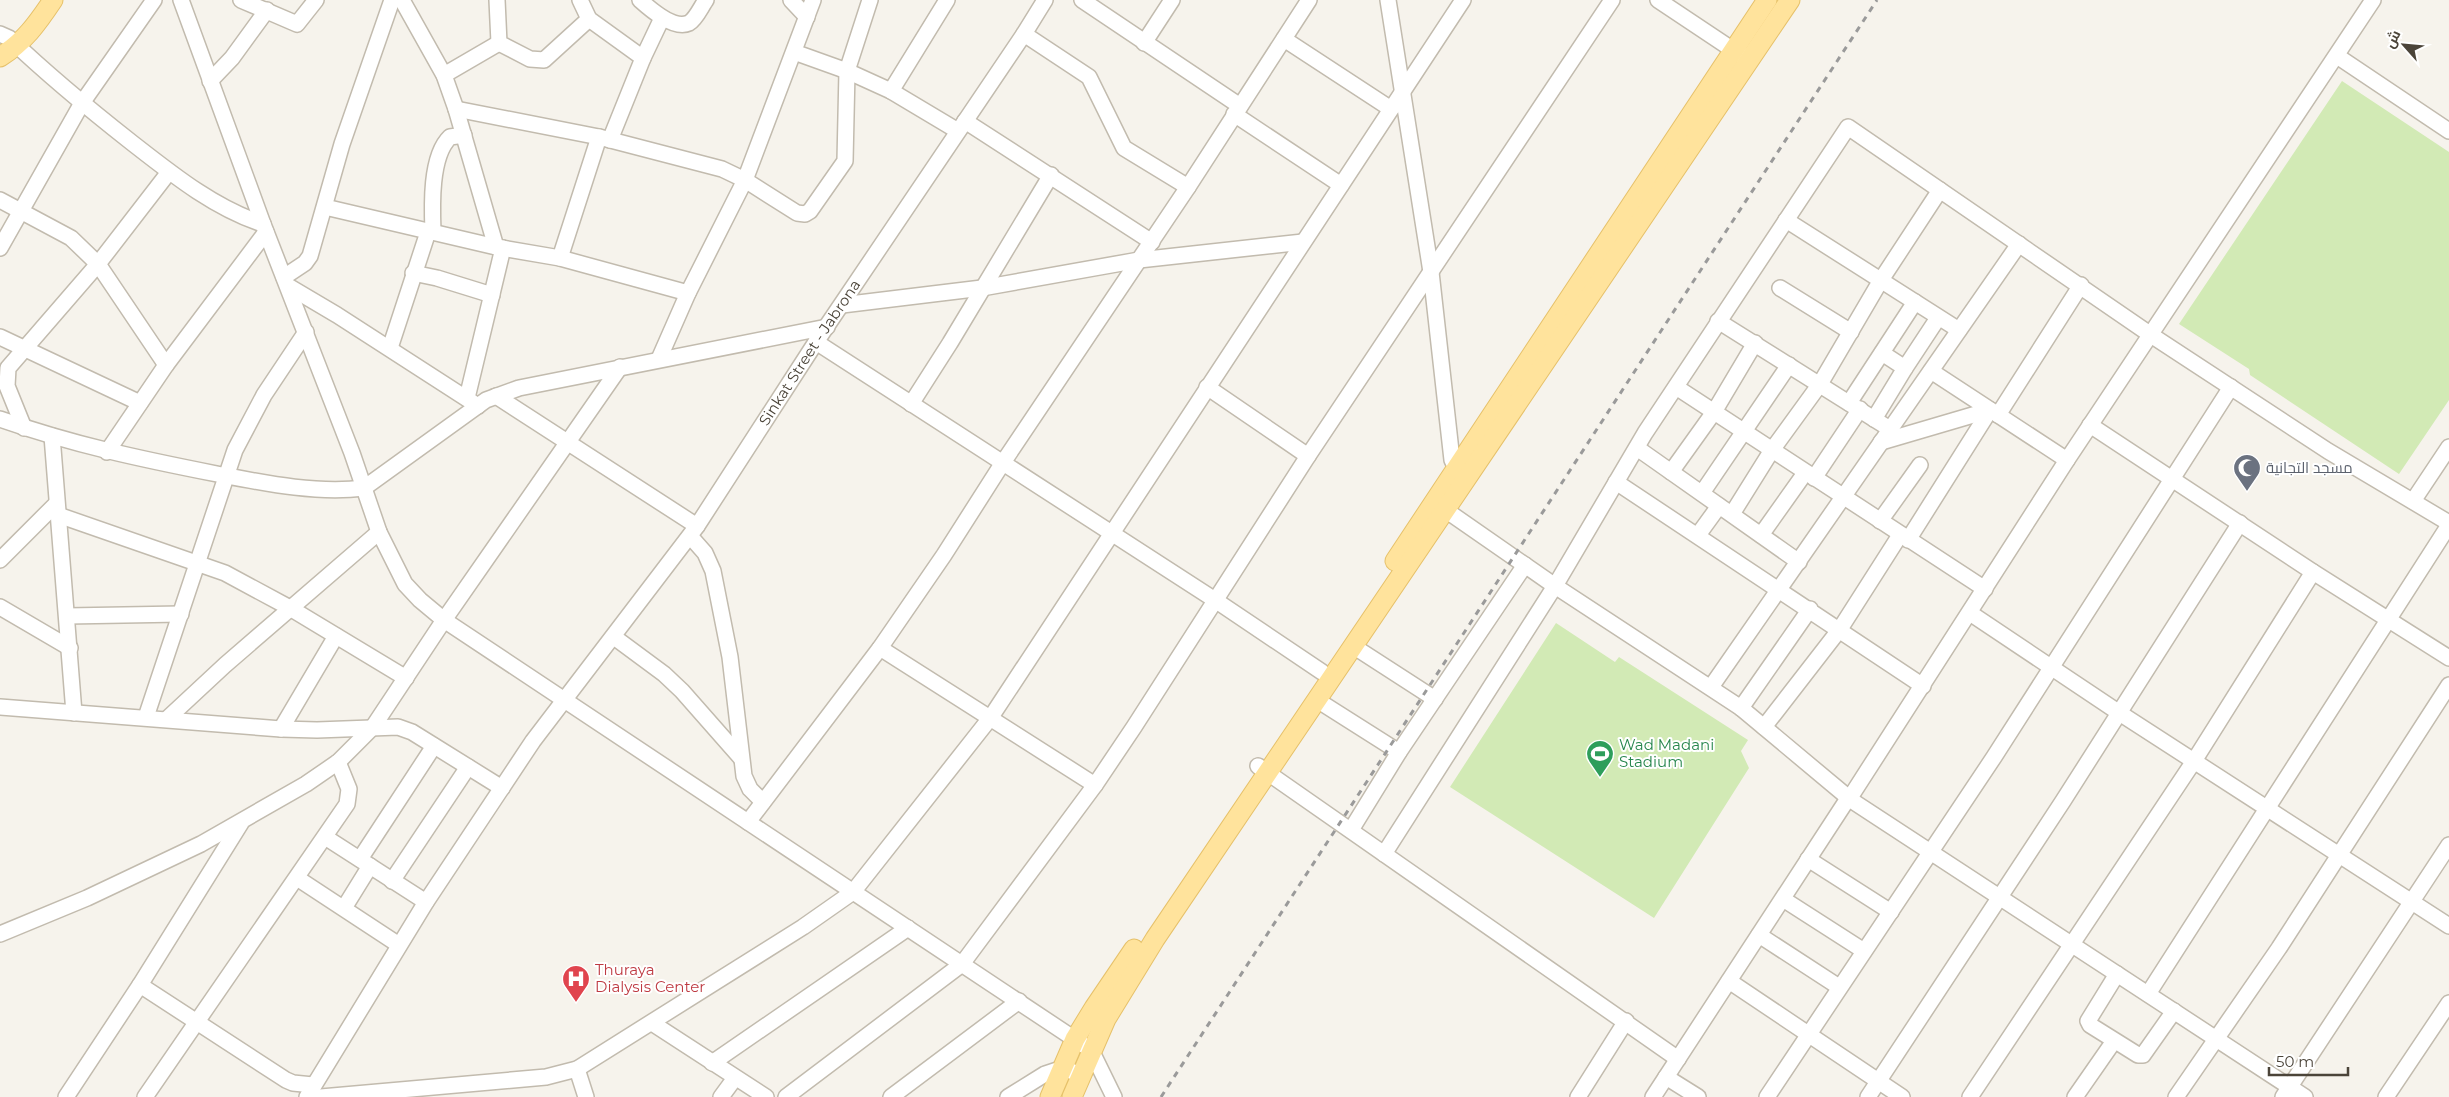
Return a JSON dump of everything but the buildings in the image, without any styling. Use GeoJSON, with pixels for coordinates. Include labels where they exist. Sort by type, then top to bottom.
{"type":"FeatureCollection","features":[{"type":"Feature","properties":{"kind":"main road"},"geometry":{"type":"LineString","coordinates":[[0,57],[7,41],[26,22],[40,0]]}},
{"type":"Feature","properties":{"kind":"main road"},"geometry":{"type":"LineString","coordinates":[[7,41],[31,33],[53,0]]}},
{"type":"Feature","properties":{"kind":"main road"},"geometry":{"type":"LineString","coordinates":[[1742,56],[1767,0]]}},
{"type":"Feature","properties":{"kind":"main road"},"geometry":{"type":"LineString","coordinates":[[1072,1097],[1106,1019],[1322,672],[1461,477],[1742,56],[1790,0]]}},
{"type":"Feature","properties":{"kind":"main road"},"geometry":{"type":"LineString","coordinates":[[1050,1097],[1075,1039],[1094,1008],[1262,769],[1317,700],[1418,549],[1440,506]]}},
{"type":"Feature","properties":{"kind":"street"},"geometry":{"type":"LineString","coordinates":[[0,248],[82,103],[154,0]]}},
{"type":"Feature","properties":{"kind":"street"},"geometry":{"type":"LineString","coordinates":[[181,0],[379,532],[405,584],[420,600],[444,620],[1091,1050],[1114,1097]]}},
{"type":"Feature","properties":{"kind":"street"},"geometry":{"type":"LineString","coordinates":[[241,0],[297,24],[316,0]]}},
{"type":"Feature","properties":{"kind":"street"},"geometry":{"type":"LineString","coordinates":[[286,281],[310,256],[342,144],[392,0]]}},
{"type":"Feature","properties":{"kind":"street"},"geometry":{"type":"LineString","coordinates":[[402,0],[444,75],[499,247],[472,402]]}},
{"type":"Feature","properties":{"kind":"street"},"geometry":{"type":"LineString","coordinates":[[497,0],[499,43]]}},
{"type":"Feature","properties":{"kind":"street"},"geometry":{"type":"LineString","coordinates":[[580,0],[589,19],[643,58]]}},
{"type":"Feature","properties":{"kind":"street"},"geometry":{"type":"LineString","coordinates":[[640,0],[662,18],[683,24],[691,22],[706,0]]}},
{"type":"Feature","properties":{"kind":"street"},"geometry":{"type":"LineString","coordinates":[[791,0],[807,17]]}},
{"type":"Feature","properties":{"kind":"street"},"geometry":{"type":"LineString","coordinates":[[659,359],[688,293],[745,180],[813,0]]}},
{"type":"Feature","properties":{"kind":"street"},"geometry":{"type":"LineString","coordinates":[[456,109],[605,138],[722,169],[745,180],[797,213],[805,214],[810,211],[845,161],[848,71],[870,0]]}},
{"type":"Feature","properties":{"kind":"street"},"geometry":{"type":"LineString","coordinates":[[891,91],[947,0]]}},
{"type":"Feature","properties":{"kind":"street","name":"Sinkat Street - Jabrona"},"geometry":{"type":"LineString","coordinates":[[314,1093],[399,945],[502,788],[564,698],[614,637],[693,531],[816,342],[1024,34],[1044,0]]}},
{"type":"Feature","properties":{"kind":"street"},"geometry":{"type":"LineString","coordinates":[[1082,0],[1340,185]]}},
{"type":"Feature","properties":{"kind":"street"},"geometry":{"type":"LineString","coordinates":[[1144,43],[1172,0]]}},
{"type":"Feature","properties":{"kind":"street"},"geometry":{"type":"LineString","coordinates":[[748,822],[880,648],[944,555],[1002,464],[1152,242],[1309,0]]}},
{"type":"Feature","properties":{"kind":"street"},"geometry":{"type":"LineString","coordinates":[[1388,0],[1401,94],[1431,272],[1452,460],[1461,477]]}},
{"type":"Feature","properties":{"kind":"street"},"geometry":{"type":"LineString","coordinates":[[140,985],[286,1080],[314,1093],[427,1093],[546,1077],[577,1069],[803,927],[853,892],[991,716],[1463,0]]}},
{"type":"Feature","properties":{"kind":"street"},"geometry":{"type":"LineString","coordinates":[[786,1097],[962,964],[1095,784],[1308,456],[1612,0]]}},
{"type":"Feature","properties":{"kind":"street"},"geometry":{"type":"LineString","coordinates":[[1658,0],[1742,56]]}},
{"type":"Feature","properties":{"kind":"street"},"geometry":{"type":"LineString","coordinates":[[1653,1097],[1923,686],[2067,460],[2373,0]]}},
{"type":"Feature","properties":{"kind":"street"},"geometry":{"type":"LineString","coordinates":[[210,81],[232,58],[267,10]]}},
{"type":"Feature","properties":{"kind":"street"},"geometry":{"type":"LineString","coordinates":[[560,258],[605,138],[662,18]]}},
{"type":"Feature","properties":{"kind":"street"},"geometry":{"type":"LineString","coordinates":[[499,43],[530,59],[544,60],[589,19]]}},
{"type":"Feature","properties":{"kind":"street"},"geometry":{"type":"LineString","coordinates":[[1024,34],[1088,77],[1124,148],[1188,187]]}},
{"type":"Feature","properties":{"kind":"street"},"geometry":{"type":"LineString","coordinates":[[1284,39],[1392,109]]}},
{"type":"Feature","properties":{"kind":"street"},"geometry":{"type":"LineString","coordinates":[[7,41],[169,172],[221,207],[265,228]]}},
{"type":"Feature","properties":{"kind":"street"},"geometry":{"type":"LineString","coordinates":[[444,75],[499,43]]}},
{"type":"Feature","properties":{"kind":"street"},"geometry":{"type":"LineString","coordinates":[[794,52],[848,71],[962,126],[1051,175],[1152,242]]}},
{"type":"Feature","properties":{"kind":"street"},"geometry":{"type":"LineString","coordinates":[[2336,56],[2449,131]]}},
{"type":"Feature","properties":{"kind":"street"},"geometry":{"type":"LineString","coordinates":[[1384,854],[1555,586],[1616,482],[1718,321],[1848,127],[2151,334],[2328,451],[2449,524],[2148,994]]}},
{"type":"Feature","properties":{"kind":"street"},"geometry":{"type":"LineString","coordinates":[[390,348],[413,273],[430,232],[432,189],[444,146],[450,137],[464,135]]}},
{"type":"Feature","properties":{"kind":"street"},"geometry":{"type":"LineString","coordinates":[[24,428],[7,386],[8,368],[98,264],[169,172]]}},
{"type":"Feature","properties":{"kind":"street"},"geometry":{"type":"LineString","coordinates":[[911,404],[950,344],[1051,175]]}},
{"type":"Feature","properties":{"kind":"street"},"geometry":{"type":"LineString","coordinates":[[1698,535],[1725,510],[1820,384],[1881,280],[1940,190]]}},
{"type":"Feature","properties":{"kind":"street"},"geometry":{"type":"LineString","coordinates":[[0,200],[71,238],[98,264],[166,366]]}},
{"type":"Feature","properties":{"kind":"street"},"geometry":{"type":"LineString","coordinates":[[325,207],[499,247],[560,258],[688,293]]}},
{"type":"Feature","properties":{"kind":"street"},"geometry":{"type":"LineString","coordinates":[[1786,220],[1959,330]]}},
{"type":"Feature","properties":{"kind":"street"},"geometry":{"type":"LineString","coordinates":[[107,452],[265,228]]}},
{"type":"Feature","properties":{"kind":"street"},"geometry":{"type":"LineString","coordinates":[[842,305],[982,288],[1139,260],[1303,242]]}},
{"type":"Feature","properties":{"kind":"street"},"geometry":{"type":"LineString","coordinates":[[1711,687],[2019,244]]}},
{"type":"Feature","properties":{"kind":"street"},"geometry":{"type":"LineString","coordinates":[[413,273],[437,278],[492,295]]}},
{"type":"Feature","properties":{"kind":"street"},"geometry":{"type":"LineString","coordinates":[[286,281],[472,402]]}},
{"type":"Feature","properties":{"kind":"street"},"geometry":{"type":"LineString","coordinates":[[1764,727],[1840,629],[1994,412],[2081,285]]}},
{"type":"Feature","properties":{"kind":"street"},"geometry":{"type":"LineString","coordinates":[[1780,288],[1851,332]]}},
{"type":"Feature","properties":{"kind":"street"},"geometry":{"type":"LineString","coordinates":[[1761,535],[1809,475],[1854,406],[1882,353],[1915,302]]}},
{"type":"Feature","properties":{"kind":"street"},"geometry":{"type":"LineString","coordinates":[[1718,321],[1890,429]]}},
{"type":"Feature","properties":{"kind":"street"},"geometry":{"type":"LineString","coordinates":[[1874,419],[1936,321]]}},
{"type":"Feature","properties":{"kind":"street"},"geometry":{"type":"LineString","coordinates":[[2,424],[24,428],[107,452],[259,482],[344,490],[364,488],[472,402],[518,388],[827,326]]}},
{"type":"Feature","properties":{"kind":"street"},"geometry":{"type":"LineString","coordinates":[[146,717],[198,563],[225,475],[235,450],[264,395],[306,332]]}},
{"type":"Feature","properties":{"kind":"street"},"geometry":{"type":"LineString","coordinates":[[0,337],[140,403]]}},
{"type":"Feature","properties":{"kind":"street"},"geometry":{"type":"LineString","coordinates":[[816,342],[1002,464],[1111,532],[1322,672]]}},
{"type":"Feature","properties":{"kind":"street"},"geometry":{"type":"LineString","coordinates":[[1671,472],[1714,412],[1755,343]]}},
{"type":"Feature","properties":{"kind":"street"},"geometry":{"type":"LineString","coordinates":[[1882,353],[1905,368]]}},
{"type":"Feature","properties":{"kind":"street"},"geometry":{"type":"LineString","coordinates":[[1702,494],[1745,433],[1789,365]]}},
{"type":"Feature","properties":{"kind":"street"},"geometry":{"type":"LineString","coordinates":[[0,934],[138,874],[241,822],[306,784],[338,762],[373,727],[444,620],[568,445],[620,367]]}},
{"type":"Feature","properties":{"kind":"street"},"geometry":{"type":"LineString","coordinates":[[1931,371],[2067,460]]}},
{"type":"Feature","properties":{"kind":"street"},"geometry":{"type":"LineString","coordinates":[[1207,387],[1308,456]]}},
{"type":"Feature","properties":{"kind":"street"},"geometry":{"type":"LineString","coordinates":[[1676,387],[1985,589]]}},
{"type":"Feature","properties":{"kind":"street"},"geometry":{"type":"LineString","coordinates":[[1767,1097],[1807,1034],[1931,852],[2232,387]]}},
{"type":"Feature","properties":{"kind":"street"},"geometry":{"type":"LineString","coordinates":[[496,396],[693,531],[713,571],[730,657],[741,758],[746,783],[764,802]]}},
{"type":"Feature","properties":{"kind":"street"},"geometry":{"type":"LineString","coordinates":[[1881,442],[1994,412]]}},
{"type":"Feature","properties":{"kind":"street"},"geometry":{"type":"LineString","coordinates":[[2090,425],[2449,658]]}},
{"type":"Feature","properties":{"kind":"street"},"geometry":{"type":"LineString","coordinates":[[52,436],[74,713]]}},
{"type":"Feature","properties":{"kind":"street"},"geometry":{"type":"LineString","coordinates":[[2413,501],[2449,447]]}},
{"type":"Feature","properties":{"kind":"street"},"geometry":{"type":"LineString","coordinates":[[1637,448],[1799,562]]}},
{"type":"Feature","properties":{"kind":"street"},"geometry":{"type":"LineString","coordinates":[[1880,521],[1920,465]]}},
{"type":"Feature","properties":{"kind":"street"},"geometry":{"type":"LineString","coordinates":[[1616,482],[1780,589],[1923,686]]}},
{"type":"Feature","properties":{"kind":"street"},"geometry":{"type":"LineString","coordinates":[[1440,506],[1555,586],[1741,708],[1849,798],[2148,994],[2215,1039],[2287,1092],[2305,1097]]}},
{"type":"Feature","properties":{"kind":"street"},"geometry":{"type":"LineString","coordinates":[[0,560],[57,510]]}},
{"type":"Feature","properties":{"kind":"street"},"geometry":{"type":"LineString","coordinates":[[57,510],[233,577],[290,608],[406,678]]}},
{"type":"Feature","properties":{"kind":"street"},"geometry":{"type":"LineString","coordinates":[[1868,1097],[2063,801],[2118,712],[2240,524]]}},
{"type":"Feature","properties":{"kind":"street"},"geometry":{"type":"LineString","coordinates":[[168,718],[290,608],[379,532]]}},
{"type":"Feature","properties":{"kind":"street"},"geometry":{"type":"LineString","coordinates":[[1351,830],[1399,752],[1525,565]]}},
{"type":"Feature","properties":{"kind":"street"},"geometry":{"type":"LineString","coordinates":[[1970,1097],[2194,761],[2314,572]]}},
{"type":"Feature","properties":{"kind":"street"},"geometry":{"type":"LineString","coordinates":[[0,607],[70,648]]}},
{"type":"Feature","properties":{"kind":"street"},"geometry":{"type":"LineString","coordinates":[[1741,708],[1810,609]]}},
{"type":"Feature","properties":{"kind":"street"},"geometry":{"type":"LineString","coordinates":[[1970,613],[2118,712],[2449,926]]}},
{"type":"Feature","properties":{"kind":"street"},"geometry":{"type":"LineString","coordinates":[[67,616],[181,614]]}},
{"type":"Feature","properties":{"kind":"street"},"geometry":{"type":"LineString","coordinates":[[281,729],[336,636]]}},
{"type":"Feature","properties":{"kind":"street"},"geometry":{"type":"LineString","coordinates":[[614,637],[664,674],[682,690],[741,758]]}},
{"type":"Feature","properties":{"kind":"street"},"geometry":{"type":"LineString","coordinates":[[1352,646],[1435,698]]}},
{"type":"Feature","properties":{"kind":"street"},"geometry":{"type":"LineString","coordinates":[[880,648],[991,716],[1095,784]]}},
{"type":"Feature","properties":{"kind":"street"},"geometry":{"type":"LineString","coordinates":[[2176,1097],[2279,948],[2449,685]]}},
{"type":"Feature","properties":{"kind":"street"},"geometry":{"type":"LineString","coordinates":[[1317,700],[1399,752]]}},
{"type":"Feature","properties":{"kind":"street"},"geometry":{"type":"LineString","coordinates":[[0,706],[74,713],[168,718],[281,729],[344,730],[373,727],[404,728],[502,788]]}},
{"type":"Feature","properties":{"kind":"street"},"geometry":{"type":"LineString","coordinates":[[344,908],[365,863],[434,746]]}},
{"type":"Feature","properties":{"kind":"street"},"geometry":{"type":"LineString","coordinates":[[145,1097],[347,804],[349,789],[338,762]]}},
{"type":"Feature","properties":{"kind":"street"},"geometry":{"type":"LineString","coordinates":[[392,880],[468,767]]}},
{"type":"Feature","properties":{"kind":"street"},"geometry":{"type":"LineString","coordinates":[[1262,769],[1678,1059]]}},
{"type":"Feature","properties":{"kind":"street"},"geometry":{"type":"LineString","coordinates":[[66,1097],[140,985],[241,822]]}},
{"type":"Feature","properties":{"kind":"street"},"geometry":{"type":"LineString","coordinates":[[325,837],[426,902]]}},
{"type":"Feature","properties":{"kind":"street"},"geometry":{"type":"LineString","coordinates":[[2287,1092],[2449,845]]}},
{"type":"Feature","properties":{"kind":"street"},"geometry":{"type":"LineString","coordinates":[[1808,860],[1891,912]]}},
{"type":"Feature","properties":{"kind":"street"},"geometry":{"type":"LineString","coordinates":[[297,878],[399,945]]}},
{"type":"Feature","properties":{"kind":"street"},"geometry":{"type":"LineString","coordinates":[[1783,899],[1864,951]]}},
{"type":"Feature","properties":{"kind":"street"},"geometry":{"type":"LineString","coordinates":[[712,1062],[908,928]]}},
{"type":"Feature","properties":{"kind":"street"},"geometry":{"type":"LineString","coordinates":[[1759,935],[1839,988]]}},
{"type":"Feature","properties":{"kind":"street"},"geometry":{"type":"LineString","coordinates":[[2117,974],[2088,1021],[2090,1025],[2138,1055],[2143,1055],[2174,1012]]}},
{"type":"Feature","properties":{"kind":"street"},"geometry":{"type":"LineString","coordinates":[[1729,981],[1902,1097]]}},
{"type":"Feature","properties":{"kind":"street"},"geometry":{"type":"LineString","coordinates":[[891,1097],[1019,1001]]}},
{"type":"Feature","properties":{"kind":"street"},"geometry":{"type":"LineString","coordinates":[[2386,1097],[2449,1003]]}},
{"type":"Feature","properties":{"kind":"street"},"geometry":{"type":"LineString","coordinates":[[1578,1097],[1626,1021]]}},
{"type":"Feature","properties":{"kind":"street"},"geometry":{"type":"LineString","coordinates":[[652,1023],[766,1097]]}},
{"type":"Feature","properties":{"kind":"street"},"geometry":{"type":"LineString","coordinates":[[2075,1097],[2114,1041]]}},
{"type":"Feature","properties":{"kind":"street"},"geometry":{"type":"LineString","coordinates":[[1008,1097],[1045,1074],[1063,1068],[1081,1075]]}},
{"type":"Feature","properties":{"kind":"street"},"geometry":{"type":"LineString","coordinates":[[577,1069],[586,1097]]}},
{"type":"Feature","properties":{"kind":"street"},"geometry":{"type":"LineString","coordinates":[[1666,1077],[1698,1097]]}},
{"type":"Feature","properties":{"kind":"street"},"geometry":{"type":"LineString","coordinates":[[722,1097],[735,1078]]}},
{"type":"Feature","properties":{"kind":"green space"},"geometry":{"type":"Polygon","coordinates":[[[2342,81],[2449,152],[2449,400],[2399,474],[2250,375],[2249,369],[2179,324],[2342,81]]]}},
{"type":"Feature","properties":{"kind":"green space","name":"Wad Madani Stadium"},"geometry":{"type":"Polygon","coordinates":[[[1556,623],[1615,662],[1619,657],[1748,740],[1741,751],[1749,768],[1654,918],[1450,787],[1556,623]]]}},
{"type":"Feature","properties":{"kind":"railway"},"geometry":{"type":"LineString","coordinates":[[1161,1097],[1877,0]]}},
{"type":"Feature","properties":{"kind":"place","name":"مسجد التجانية"},"geometry":{"type":"Point","coordinates":[2247,492]}},
{"type":"Feature","properties":{"kind":"place","name":"Wad Madani Stadium"},"geometry":{"type":"Point","coordinates":[1600,778]}},
{"type":"Feature","properties":{"kind":"place","name":"Thuraya Dialysis Center"},"geometry":{"type":"Point","coordinates":[576,1003]}}]}
